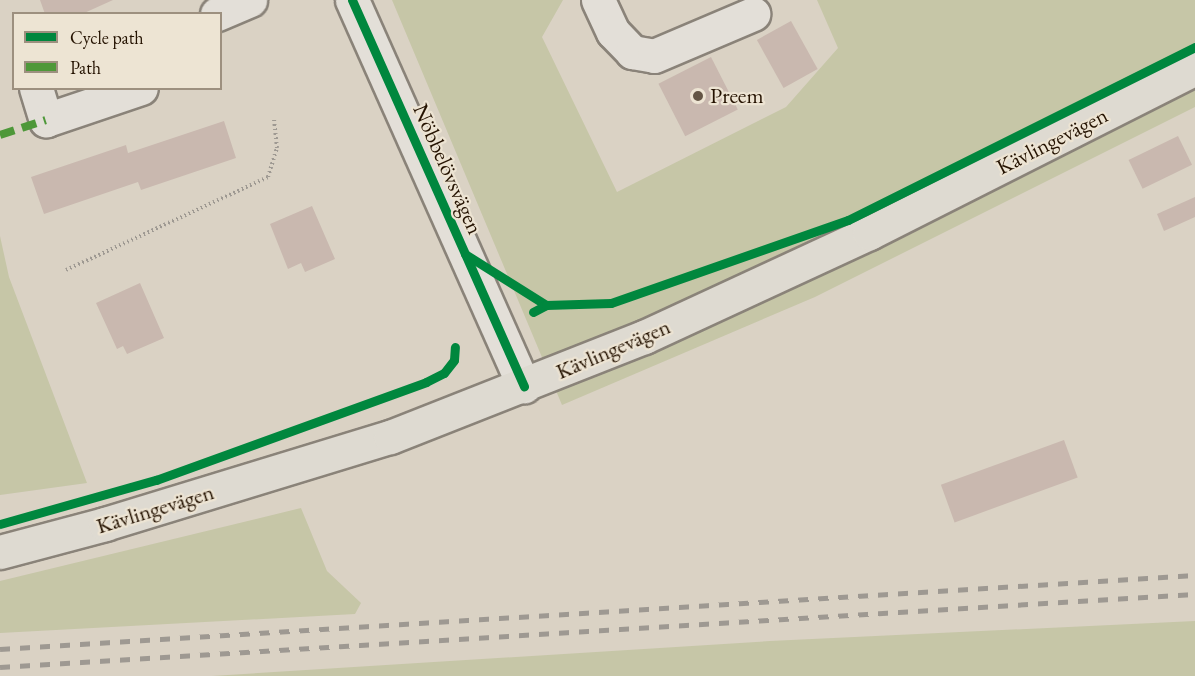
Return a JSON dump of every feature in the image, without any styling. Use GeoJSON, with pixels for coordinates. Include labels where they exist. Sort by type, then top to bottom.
{"type":"FeatureCollection","features":[{"type":"Feature","properties":{"kind":"main road","name":"Kävlingevägen"},"geometry":{"type":"LineString","coordinates":[[0,552],[105,524],[390,437],[524,386],[644,337],[869,233],[1195,68]]}},
{"type":"Feature","properties":{"kind":"street"},"geometry":{"type":"LineString","coordinates":[[222,12],[250,0]]}},
{"type":"Feature","properties":{"kind":"street","name":"Nöbbelövsvägen"},"geometry":{"type":"LineString","coordinates":[[352,0],[524,386]]}},
{"type":"Feature","properties":{"kind":"street"},"geometry":{"type":"LineString","coordinates":[[598,0],[613,32],[632,52],[654,56],[753,14]]}},
{"type":"Feature","properties":{"kind":"street"},"geometry":{"type":"LineString","coordinates":[[37,90],[46,120],[135,90]]}},
{"type":"Feature","properties":{"kind":"path"},"geometry":{"type":"LineString","coordinates":[[66,270],[268,177],[277,148],[274,118]]}},
{"type":"Feature","properties":{"kind":"green space"},"geometry":{"type":"Polygon","coordinates":[[[392,0],[563,0],[542,37],[617,192],[786,107],[838,48],[817,0],[1195,0],[1195,107],[815,297],[562,405],[392,0]]]}},
{"type":"Feature","properties":{"kind":"green space"},"geometry":{"type":"Polygon","coordinates":[[[0,236],[9,277],[87,483],[0,495],[0,236]]]}},
{"type":"Feature","properties":{"kind":"green space"},"geometry":{"type":"Polygon","coordinates":[[[301,508],[327,571],[361,603],[355,614],[0,633],[0,581],[301,508]]]}},
{"type":"Feature","properties":{"kind":"green space"},"geometry":{"type":"Polygon","coordinates":[[[1195,621],[1195,676],[212,676],[770,641],[1195,621]]]}},
{"type":"Feature","properties":{"kind":"building"},"geometry":{"type":"Polygon","coordinates":[[[40,0],[113,0],[86,12],[44,12],[40,0]]]}},
{"type":"Feature","properties":{"kind":"building"},"geometry":{"type":"Polygon","coordinates":[[[791,21],[818,69],[784,88],[757,40],[791,21]]]}},
{"type":"Feature","properties":{"kind":"building","name":"Preem"},"geometry":{"type":"Polygon","coordinates":[[[711,57],[738,110],[685,136],[658,84],[711,57]]]}},
{"type":"Feature","properties":{"kind":"building"},"geometry":{"type":"Polygon","coordinates":[[[224,121],[236,158],[141,190],[138,182],[44,214],[31,177],[126,145],[128,153],[224,121]]]}},
{"type":"Feature","properties":{"kind":"building"},"geometry":{"type":"Polygon","coordinates":[[[1178,136],[1192,165],[1143,189],[1129,160],[1178,136]]]}},
{"type":"Feature","properties":{"kind":"building"},"geometry":{"type":"Polygon","coordinates":[[[1195,197],[1195,217],[1164,231],[1157,214],[1195,197]]]}},
{"type":"Feature","properties":{"kind":"building"},"geometry":{"type":"Polygon","coordinates":[[[312,206],[335,259],[305,272],[301,263],[288,269],[270,224],[312,206]]]}},
{"type":"Feature","properties":{"kind":"building"},"geometry":{"type":"Polygon","coordinates":[[[140,283],[164,338],[127,354],[123,346],[117,349],[96,303],[140,283]]]}},
{"type":"Feature","properties":{"kind":"building"},"geometry":{"type":"Polygon","coordinates":[[[1064,440],[1078,478],[955,522],[941,485],[1064,440]]]}},
{"type":"Feature","properties":{"kind":"railway"},"geometry":{"type":"LineString","coordinates":[[0,649],[1195,575]]}},
{"type":"Feature","properties":{"kind":"railway"},"geometry":{"type":"LineString","coordinates":[[0,667],[1195,594]]}},
{"type":"Feature","properties":{"kind":"marked path"},"geometry":{"type":"LineString","coordinates":[[0,135],[46,120]]}},
{"type":"Feature","properties":{"kind":"cycle path"},"geometry":{"type":"LineString","coordinates":[[352,0],[524,386]]}},
{"type":"Feature","properties":{"kind":"cycle path"},"geometry":{"type":"LineString","coordinates":[[533,312],[546,305],[611,303],[848,220],[1195,47]]}},
{"type":"Feature","properties":{"kind":"cycle path"},"geometry":{"type":"LineString","coordinates":[[465,254],[546,305]]}},
{"type":"Feature","properties":{"kind":"cycle path"},"geometry":{"type":"LineString","coordinates":[[0,524],[156,480],[426,382],[444,373],[454,360],[455,347]]}},
{"type":"Feature","properties":{"kind":"place","name":"Preem"},"geometry":{"type":"Point","coordinates":[698,96]}}]}
